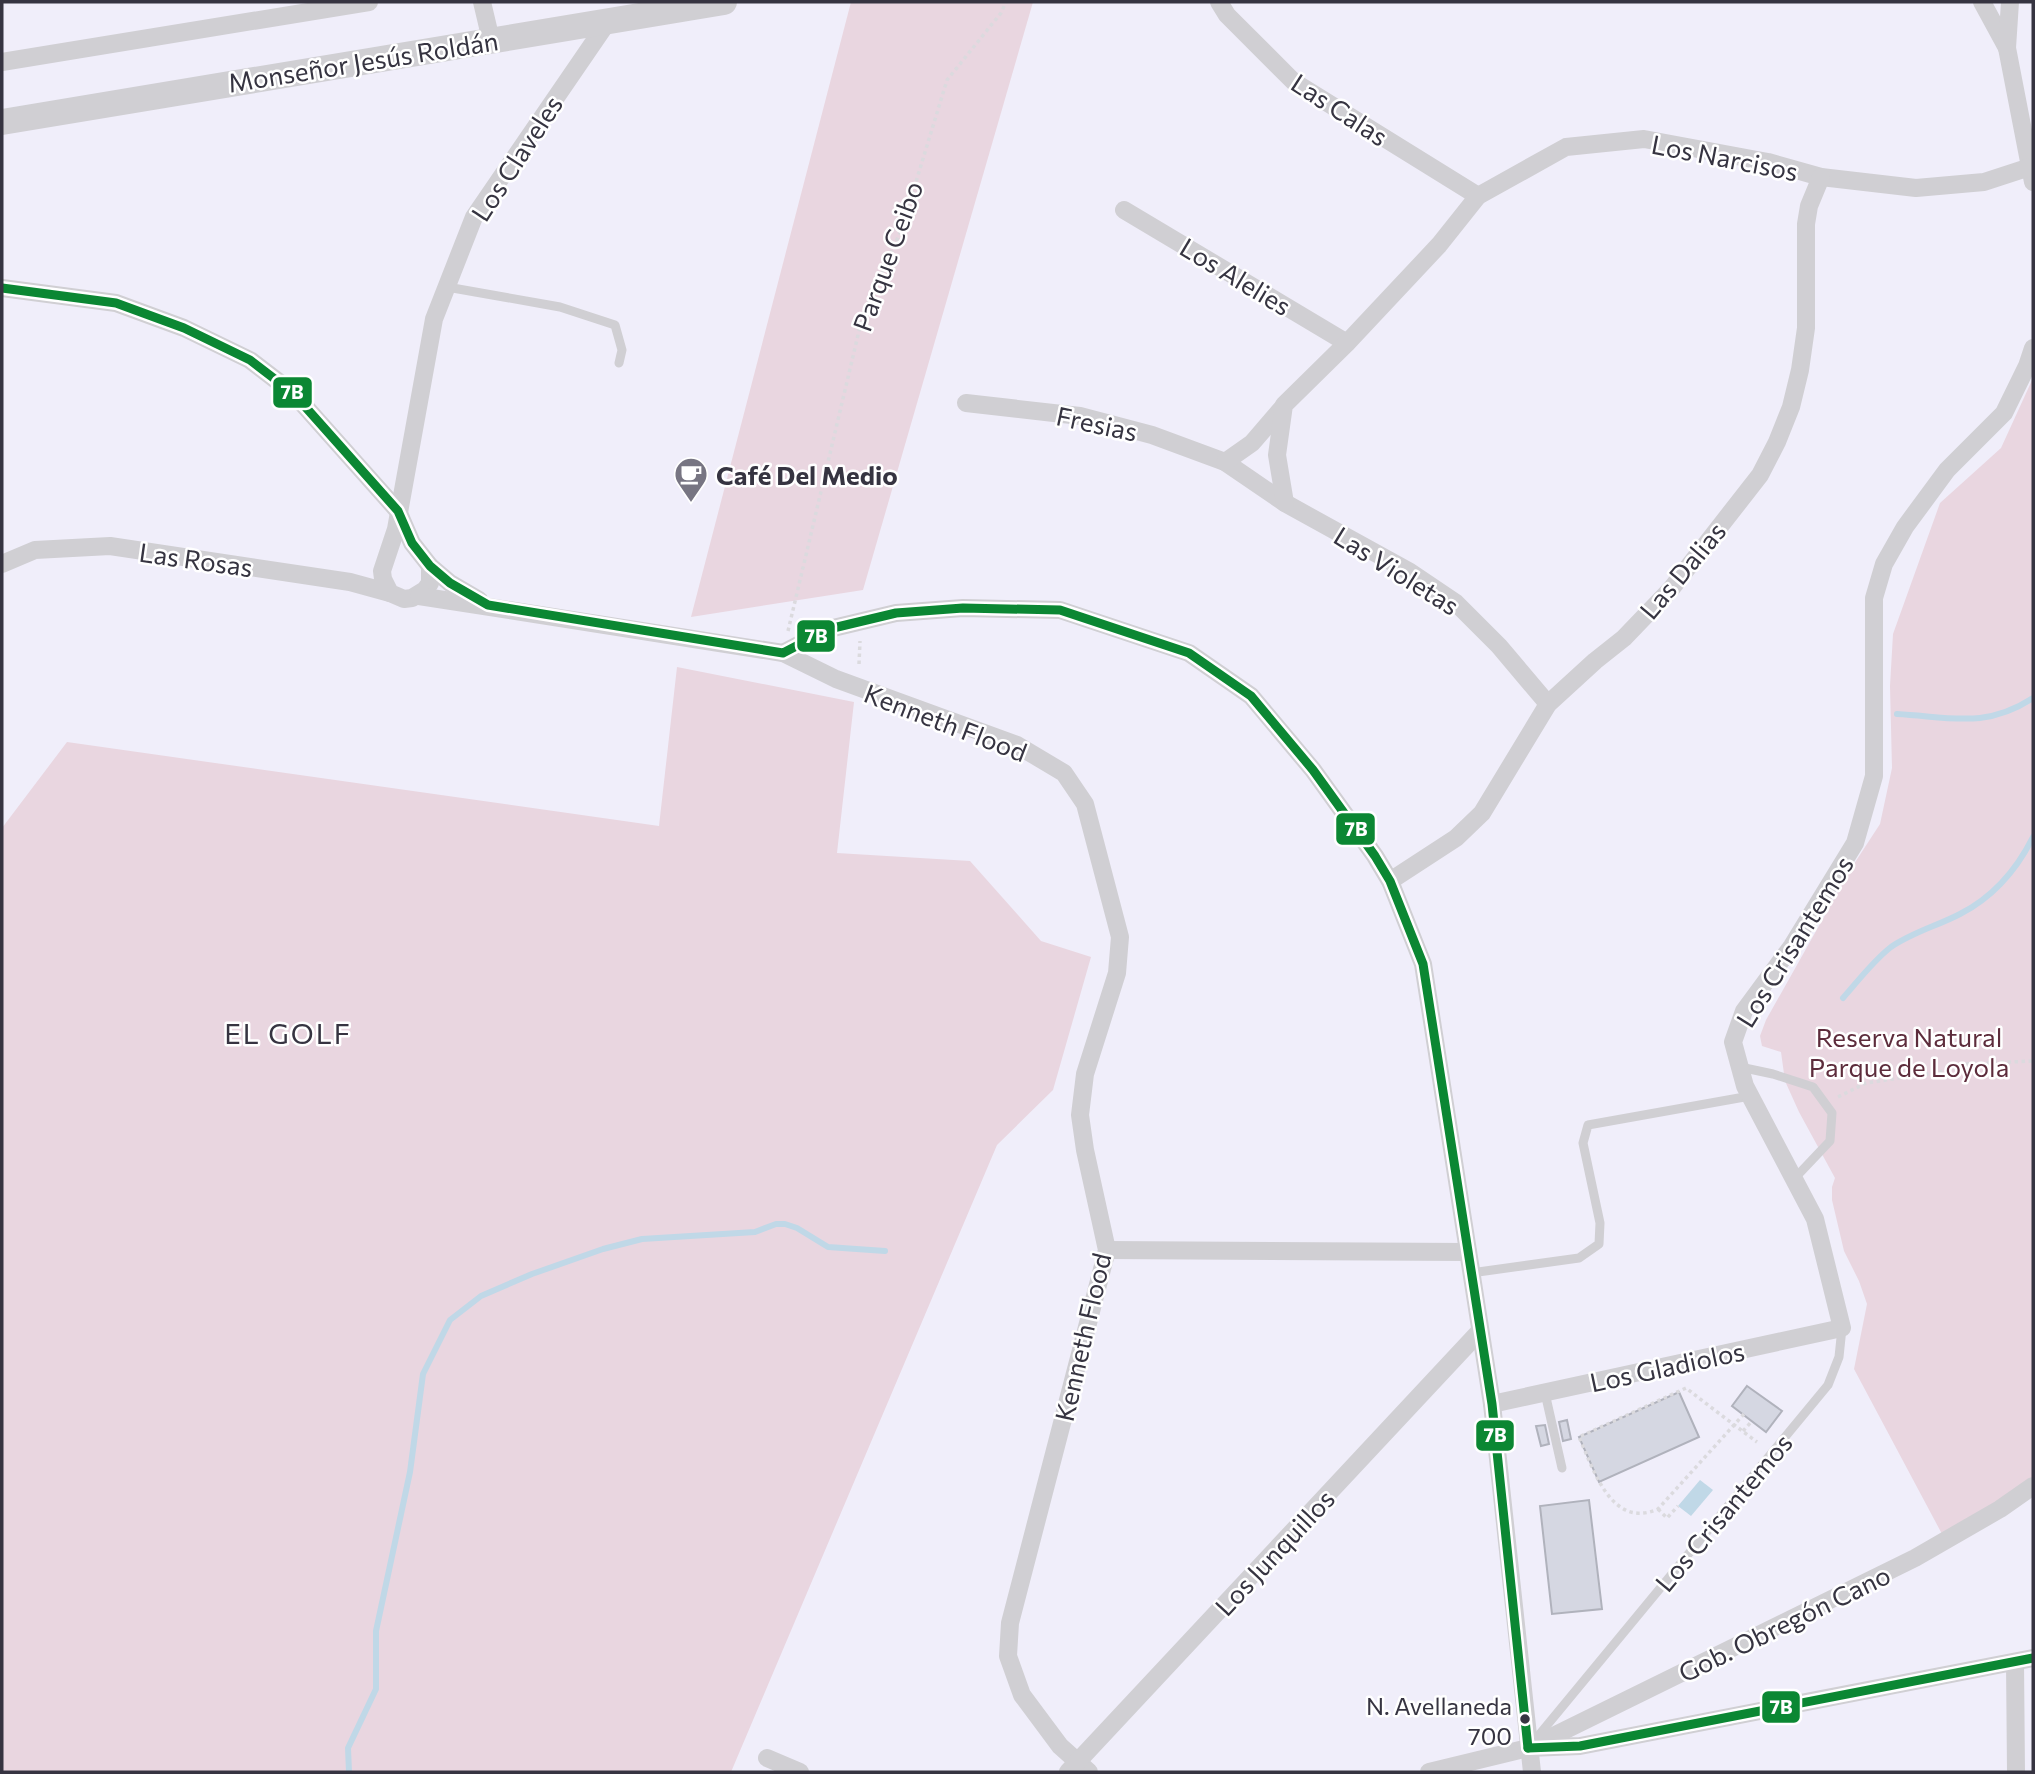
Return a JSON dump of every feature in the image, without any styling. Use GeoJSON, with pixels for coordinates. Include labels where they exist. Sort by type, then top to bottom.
{"type":"FeatureCollection","features":[{"type":"Feature","properties":{"kind":"street"},"geometry":{"type":"LineString","coordinates":[[2,62],[369,2]]}},
{"type":"Feature","properties":{"kind":"street"},"geometry":{"type":"LineString","coordinates":[[482,2],[491,40]]}},
{"type":"Feature","properties":{"kind":"street","name":"Monseñor Jesús Roldán"},"geometry":{"type":"LineString","coordinates":[[2,122],[724,2]]}},
{"type":"Feature","properties":{"kind":"street","name":"Las Calas"},"geometry":{"type":"LineString","coordinates":[[1219,2],[1227,15],[1294,82],[1478,197]]}},
{"type":"Feature","properties":{"kind":"street"},"geometry":{"type":"LineString","coordinates":[[1982,2],[2007,48]]}},
{"type":"Feature","properties":{"kind":"street"},"geometry":{"type":"LineString","coordinates":[[2010,2],[2007,48],[2031,175]]}},
{"type":"Feature","properties":{"kind":"street","name":"Los Claveles"},"geometry":{"type":"LineString","coordinates":[[385,563],[392,544],[434,319],[474,217],[609,20]]}},
{"type":"Feature","properties":{"kind":"street","name":"Los Narcisos"},"geometry":{"type":"LineString","coordinates":[[1225,462],[1251,443],[1284,405],[1347,343],[1439,245],[1478,197],[1566,147],[1644,139],[1768,162],[1821,177],[1916,188],[2031,175]]}},
{"type":"Feature","properties":{"kind":"street","name":"Las Dalias"},"geometry":{"type":"LineString","coordinates":[[1390,881],[1456,838],[1482,813],[1548,704],[1624,638],[1671,589],[1760,475],[1791,407],[1800,369],[1806,328],[1806,224],[1809,206],[1821,177]]}},
{"type":"Feature","properties":{"kind":"street","name":"Los Alelies"},"geometry":{"type":"LineString","coordinates":[[1125,210],[1347,343]]}},
{"type":"Feature","properties":{"kind":"street"},"geometry":{"type":"LineString","coordinates":[[2,288],[116,303],[184,328],[250,360],[293,393],[398,511],[407,534],[425,560],[450,583],[488,605]]}},
{"type":"Feature","properties":{"kind":"street","name":"Los Crisantemos"},"geometry":{"type":"LineString","coordinates":[[1842,1328],[1815,1219],[1751,1096],[1733,1042],[1744,1010],[1792,946],[1855,843],[1874,776],[1874,598],[1884,564],[1905,527],[1947,470],[2004,413],[2033,348]]}},
{"type":"Feature","properties":{"kind":"street","name":"Fresias"},"geometry":{"type":"LineString","coordinates":[[965,403],[1080,416],[1152,435],[1225,462]]}},
{"type":"Feature","properties":{"kind":"street"},"geometry":{"type":"LineString","coordinates":[[1284,405],[1276,455],[1285,503]]}},
{"type":"Feature","properties":{"kind":"street","name":"Las Violetas"},"geometry":{"type":"LineString","coordinates":[[1225,462],[1285,503],[1410,572],[1456,603],[1499,646],[1548,704]]}},
{"type":"Feature","properties":{"kind":"street"},"geometry":{"type":"LineString","coordinates":[[364,473],[386,479],[406,471]]}},
{"type":"Feature","properties":{"kind":"street","name":"Las Rosas"},"geometry":{"type":"LineString","coordinates":[[2,564],[35,550],[110,546],[350,582],[390,593]]}},
{"type":"Feature","properties":{"kind":"street"},"geometry":{"type":"LineString","coordinates":[[350,582],[375,570],[390,556],[405,550],[425,560]]}},
{"type":"Feature","properties":{"kind":"street"},"geometry":{"type":"LineString","coordinates":[[419,596],[430,583],[425,560]]}},
{"type":"Feature","properties":{"kind":"street"},"geometry":{"type":"LineString","coordinates":[[385,563],[383,579],[390,593],[404,599],[419,596],[488,605],[783,653],[829,629],[896,613],[963,608],[1060,610],[1189,653],[1251,696],[1313,770],[1390,881],[1423,964],[1492,1404],[1532,1772]]}},
{"type":"Feature","properties":{"kind":"street","name":"Kenneth Flood"},"geometry":{"type":"LineString","coordinates":[[783,653],[836,679],[1017,745],[1063,773],[1084,804],[1120,937],[1117,973],[1085,1074],[1080,1115],[1084,1150],[1107,1250],[1010,1623],[1008,1656],[1022,1695],[1078,1769]]}},
{"type":"Feature","properties":{"kind":"street"},"geometry":{"type":"LineString","coordinates":[[1107,1250],[1468,1252]]}},
{"type":"Feature","properties":{"kind":"street","name":"Los Gladiolos"},"geometry":{"type":"LineString","coordinates":[[1492,1404],[1842,1328]]}},
{"type":"Feature","properties":{"kind":"street","name":"Los Junquillos"},"geometry":{"type":"LineString","coordinates":[[1078,1769],[1480,1331]]}},
{"type":"Feature","properties":{"kind":"street","name":"Gob. Obregón Cano"},"geometry":{"type":"LineString","coordinates":[[1528,1748],[1914,1559],[2000,1509],[2033,1486]]}},
{"type":"Feature","properties":{"kind":"street"},"geometry":{"type":"LineString","coordinates":[[1429,1772],[1528,1748],[1580,1746],[2033,1658]]}},
{"type":"Feature","properties":{"kind":"street"},"geometry":{"type":"LineString","coordinates":[[2015,1662],[2015,1772]]}},
{"type":"Feature","properties":{"kind":"street"},"geometry":{"type":"LineString","coordinates":[[767,1758],[800,1772]]}},
{"type":"Feature","properties":{"kind":"lane"},"geometry":{"type":"LineString","coordinates":[[447,286],[560,307],[615,326],[622,350],[620,363]]}},
{"type":"Feature","properties":{"kind":"lane"},"geometry":{"type":"LineString","coordinates":[[1740,1067],[1813,1087],[1832,1113],[1830,1141],[1794,1179]]}},
{"type":"Feature","properties":{"kind":"lane"},"geometry":{"type":"LineString","coordinates":[[1471,1273],[1578,1258],[1599,1244],[1600,1223],[1583,1143],[1588,1125],[1751,1096]]}},
{"type":"Feature","properties":{"kind":"lane","name":"Los Crisantemos"},"geometry":{"type":"LineString","coordinates":[[1528,1748],[1828,1385],[1839,1357],[1842,1328]]}},
{"type":"Feature","properties":{"kind":"lane"},"geometry":{"type":"LineString","coordinates":[[1545,1393],[1562,1468]]}},
{"type":"Feature","properties":{"kind":"path","name":"Parque Ceibo"},"geometry":{"type":"LineString","coordinates":[[783,653],[863,314],[901,231],[947,80],[1002,13],[1006,2]]}},
{"type":"Feature","properties":{"kind":"path"},"geometry":{"type":"LineString","coordinates":[[859,664],[860,641]]}},
{"type":"Feature","properties":{"kind":"path"},"geometry":{"type":"LineString","coordinates":[[1824,1103],[1866,1083],[1940,1072],[1965,1064],[2033,1061]]}},
{"type":"Feature","properties":{"kind":"path"},"geometry":{"type":"LineString","coordinates":[[1744,1414],[1734,1425],[1658,1509],[1648,1513],[1626,1511],[1604,1492],[1578,1437],[1685,1388],[1734,1425],[1743,1432],[1757,1442]]}},
{"type":"Feature","properties":{"kind":"path"},"geometry":{"type":"LineString","coordinates":[[1743,1432],[1752,1421]]}},
{"type":"Feature","properties":{"kind":"path"},"geometry":{"type":"LineString","coordinates":[[1658,1509],[1667,1517],[1678,1506]]}},
{"type":"Feature","properties":{"kind":"green space"},"geometry":{"type":"Polygon","coordinates":[[[851,2],[1033,2],[863,590],[691,617],[851,2]]]}},
{"type":"Feature","properties":{"kind":"green space","name":"Reserva Natural Parque de Loyola"},"geometry":{"type":"Polygon","coordinates":[[[2033,378],[2033,1477],[1942,1534],[1854,1369],[1867,1304],[1844,1251],[1832,1200],[1835,1178],[1785,1081],[1781,1052],[1762,1046],[1760,1036],[1766,1020],[1852,867],[1880,824],[1892,768],[1890,686],[1893,634],[1940,503],[2001,448],[2033,378]]]}},
{"type":"Feature","properties":{"kind":"green space"},"geometry":{"type":"Polygon","coordinates":[[[677,667],[854,702],[837,853],[970,861],[1041,941],[1091,957],[1053,1090],[997,1145],[731,1772],[2,1772],[2,828],[67,742],[659,826],[677,667]]]}},
{"type":"Feature","properties":{"kind":"water"},"geometry":{"type":"Polygon","coordinates":[[[1700,1480],[1713,1490],[1691,1516],[1678,1506],[1700,1480]]]}},
{"type":"Feature","properties":{"kind":"building"},"geometry":{"type":"Polygon","coordinates":[[[1747,1386],[1782,1411],[1766,1432],[1732,1406],[1747,1386]]]}},
{"type":"Feature","properties":{"kind":"building"},"geometry":{"type":"Polygon","coordinates":[[[1679,1392],[1699,1437],[1599,1482],[1579,1437],[1679,1392]]]}},
{"type":"Feature","properties":{"kind":"building"},"geometry":{"type":"Polygon","coordinates":[[[1567,1420],[1571,1439],[1563,1441],[1559,1422],[1567,1420]]]}},
{"type":"Feature","properties":{"kind":"building"},"geometry":{"type":"Polygon","coordinates":[[[1545,1425],[1549,1444],[1541,1446],[1536,1426],[1545,1425]]]}},
{"type":"Feature","properties":{"kind":"building"},"geometry":{"type":"Polygon","coordinates":[[[1589,1500],[1602,1609],[1552,1614],[1540,1506],[1589,1500]]]}},
{"type":"Feature","properties":{"kind":"waterway"},"geometry":{"type":"LineString","coordinates":[[1897,714],[1967,719],[1999,714],[2033,698]]}},
{"type":"Feature","properties":{"kind":"waterway"},"geometry":{"type":"LineString","coordinates":[[1843,998],[1891,947],[1960,914],[1993,891],[2012,871],[2033,837]]}},
{"type":"Feature","properties":{"kind":"waterway"},"geometry":{"type":"LineString","coordinates":[[349,1772],[348,1748],[376,1689],[376,1631],[410,1472],[423,1374],[450,1320],[481,1296],[532,1274],[603,1249],[642,1239],[755,1232],[776,1224],[785,1224],[797,1228],[828,1247],[885,1251]]}},
{"type":"Feature","properties":{"kind":"transit line","name":"7B"},"geometry":{"type":"LineString","coordinates":[[2,288],[116,303],[184,328],[250,360],[293,393],[398,511],[412,543],[430,566],[450,583],[488,605],[783,653],[829,629],[896,613],[963,608],[1060,610],[1189,653],[1251,696],[1313,770],[1375,856],[1390,881],[1423,964],[1492,1404],[1528,1748]]}},
{"type":"Feature","properties":{"kind":"transit line","name":"7B"},"geometry":{"type":"LineString","coordinates":[[1528,1748],[1580,1746],[2033,1658]]}},
{"type":"Feature","properties":{"kind":"place","name":"Café Del Medio"},"geometry":{"type":"Point","coordinates":[691,504]}},
{"type":"Feature","properties":{"kind":"place","name":"N. Avellaneda 700"},"geometry":{"type":"Point","coordinates":[1525,1719]}},
{"type":"Feature","properties":{"kind":"district","name":"EL GOLF"},"geometry":{"type":"Point","coordinates":[288,1033]}}]}
